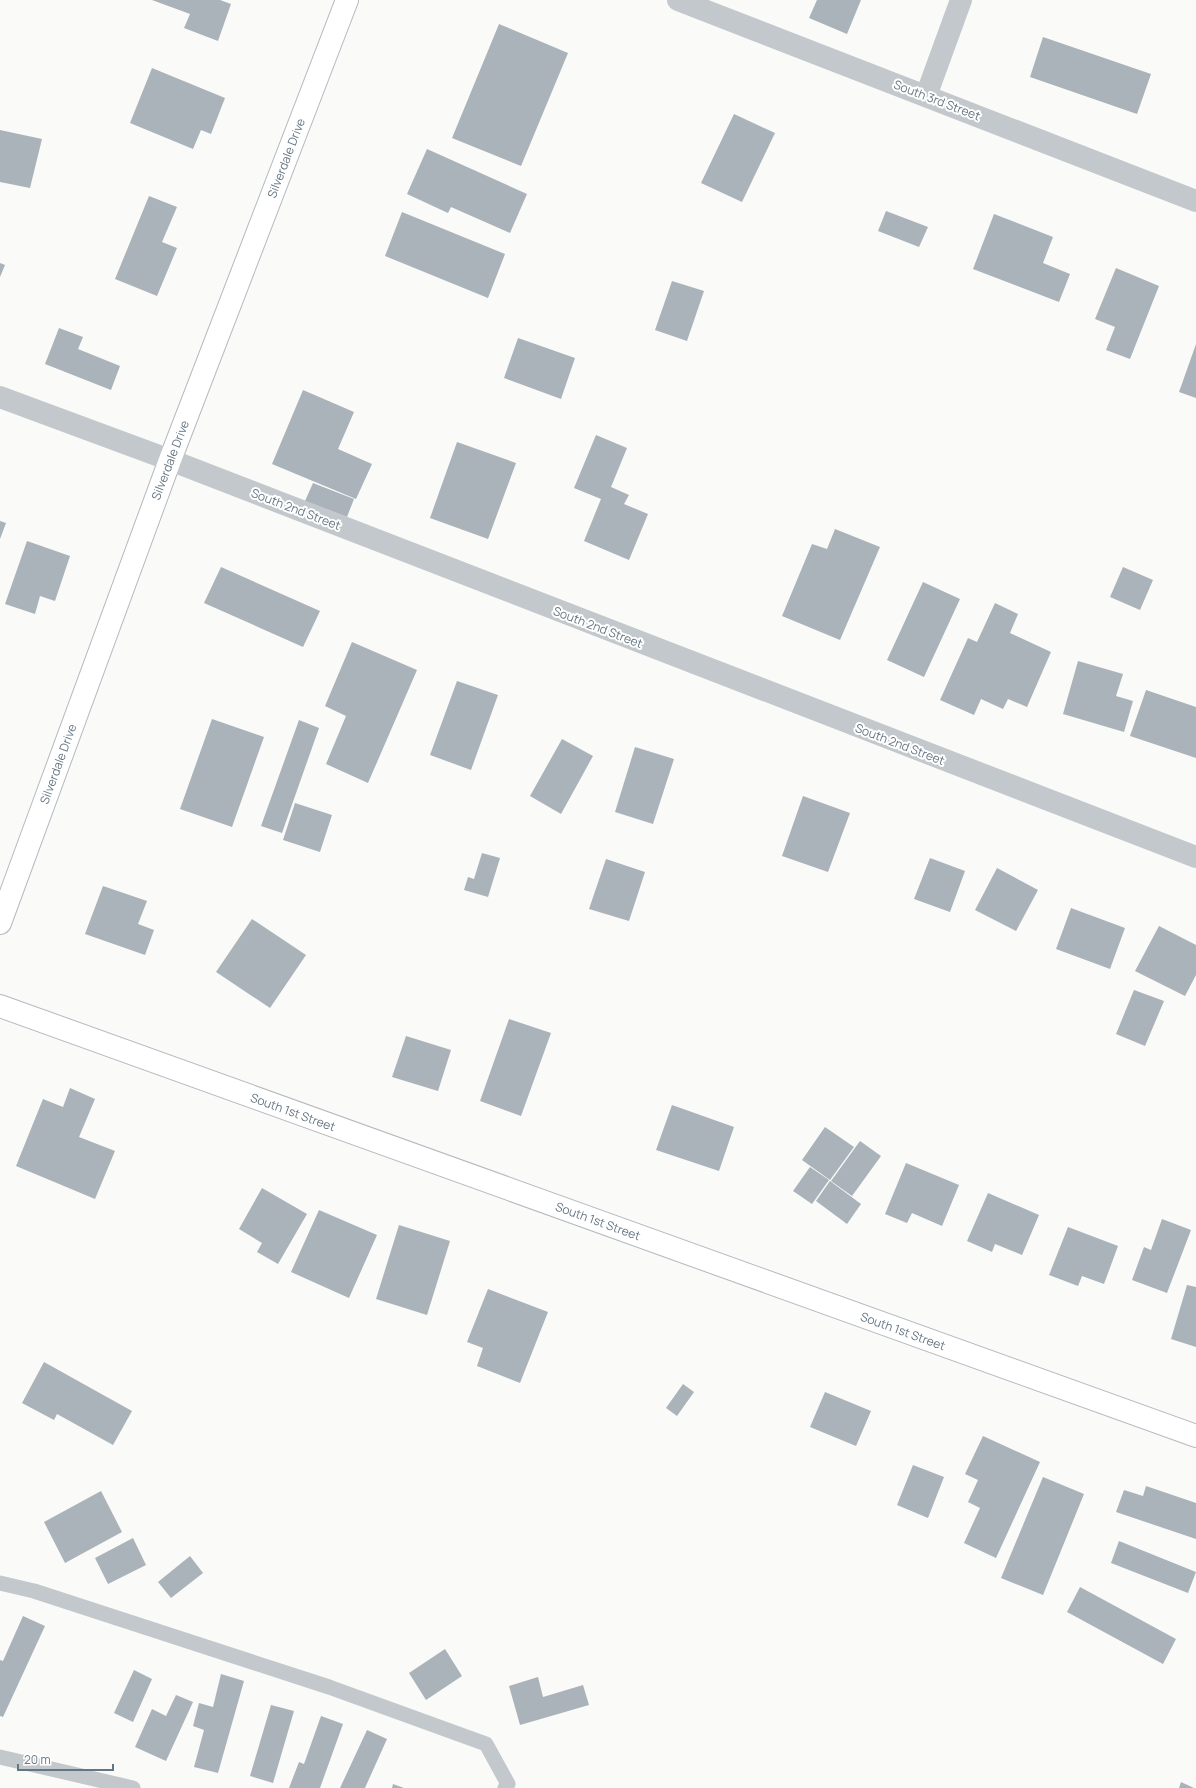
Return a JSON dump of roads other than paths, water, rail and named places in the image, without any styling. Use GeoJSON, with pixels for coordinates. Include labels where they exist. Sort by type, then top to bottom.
{"type":"FeatureCollection","features":[{"type":"Feature","properties":{"kind":"street","name":"Silverdale Drive"},"geometry":{"type":"LineString","coordinates":[[0,923],[170,460],[347,0]]}},
{"type":"Feature","properties":{"kind":"street","name":"South 3rd Street"},"geometry":{"type":"LineString","coordinates":[[678,0],[1196,201]]}},
{"type":"Feature","properties":{"kind":"street"},"geometry":{"type":"LineString","coordinates":[[926,96],[961,0]]}},
{"type":"Feature","properties":{"kind":"street","name":"South 2nd Street"},"geometry":{"type":"LineString","coordinates":[[0,397],[170,460],[1196,857]]}},
{"type":"Feature","properties":{"kind":"street","name":"South 1st Street"},"geometry":{"type":"LineString","coordinates":[[0,1006],[1196,1436]]}},
{"type":"Feature","properties":{"kind":"lane"},"geometry":{"type":"LineString","coordinates":[[0,1583],[34,1591],[322,1685],[486,1744],[508,1784],[505,1788]]}},
{"type":"Feature","properties":{"kind":"lane"},"geometry":{"type":"LineString","coordinates":[[0,1757],[133,1788]]}}]}
